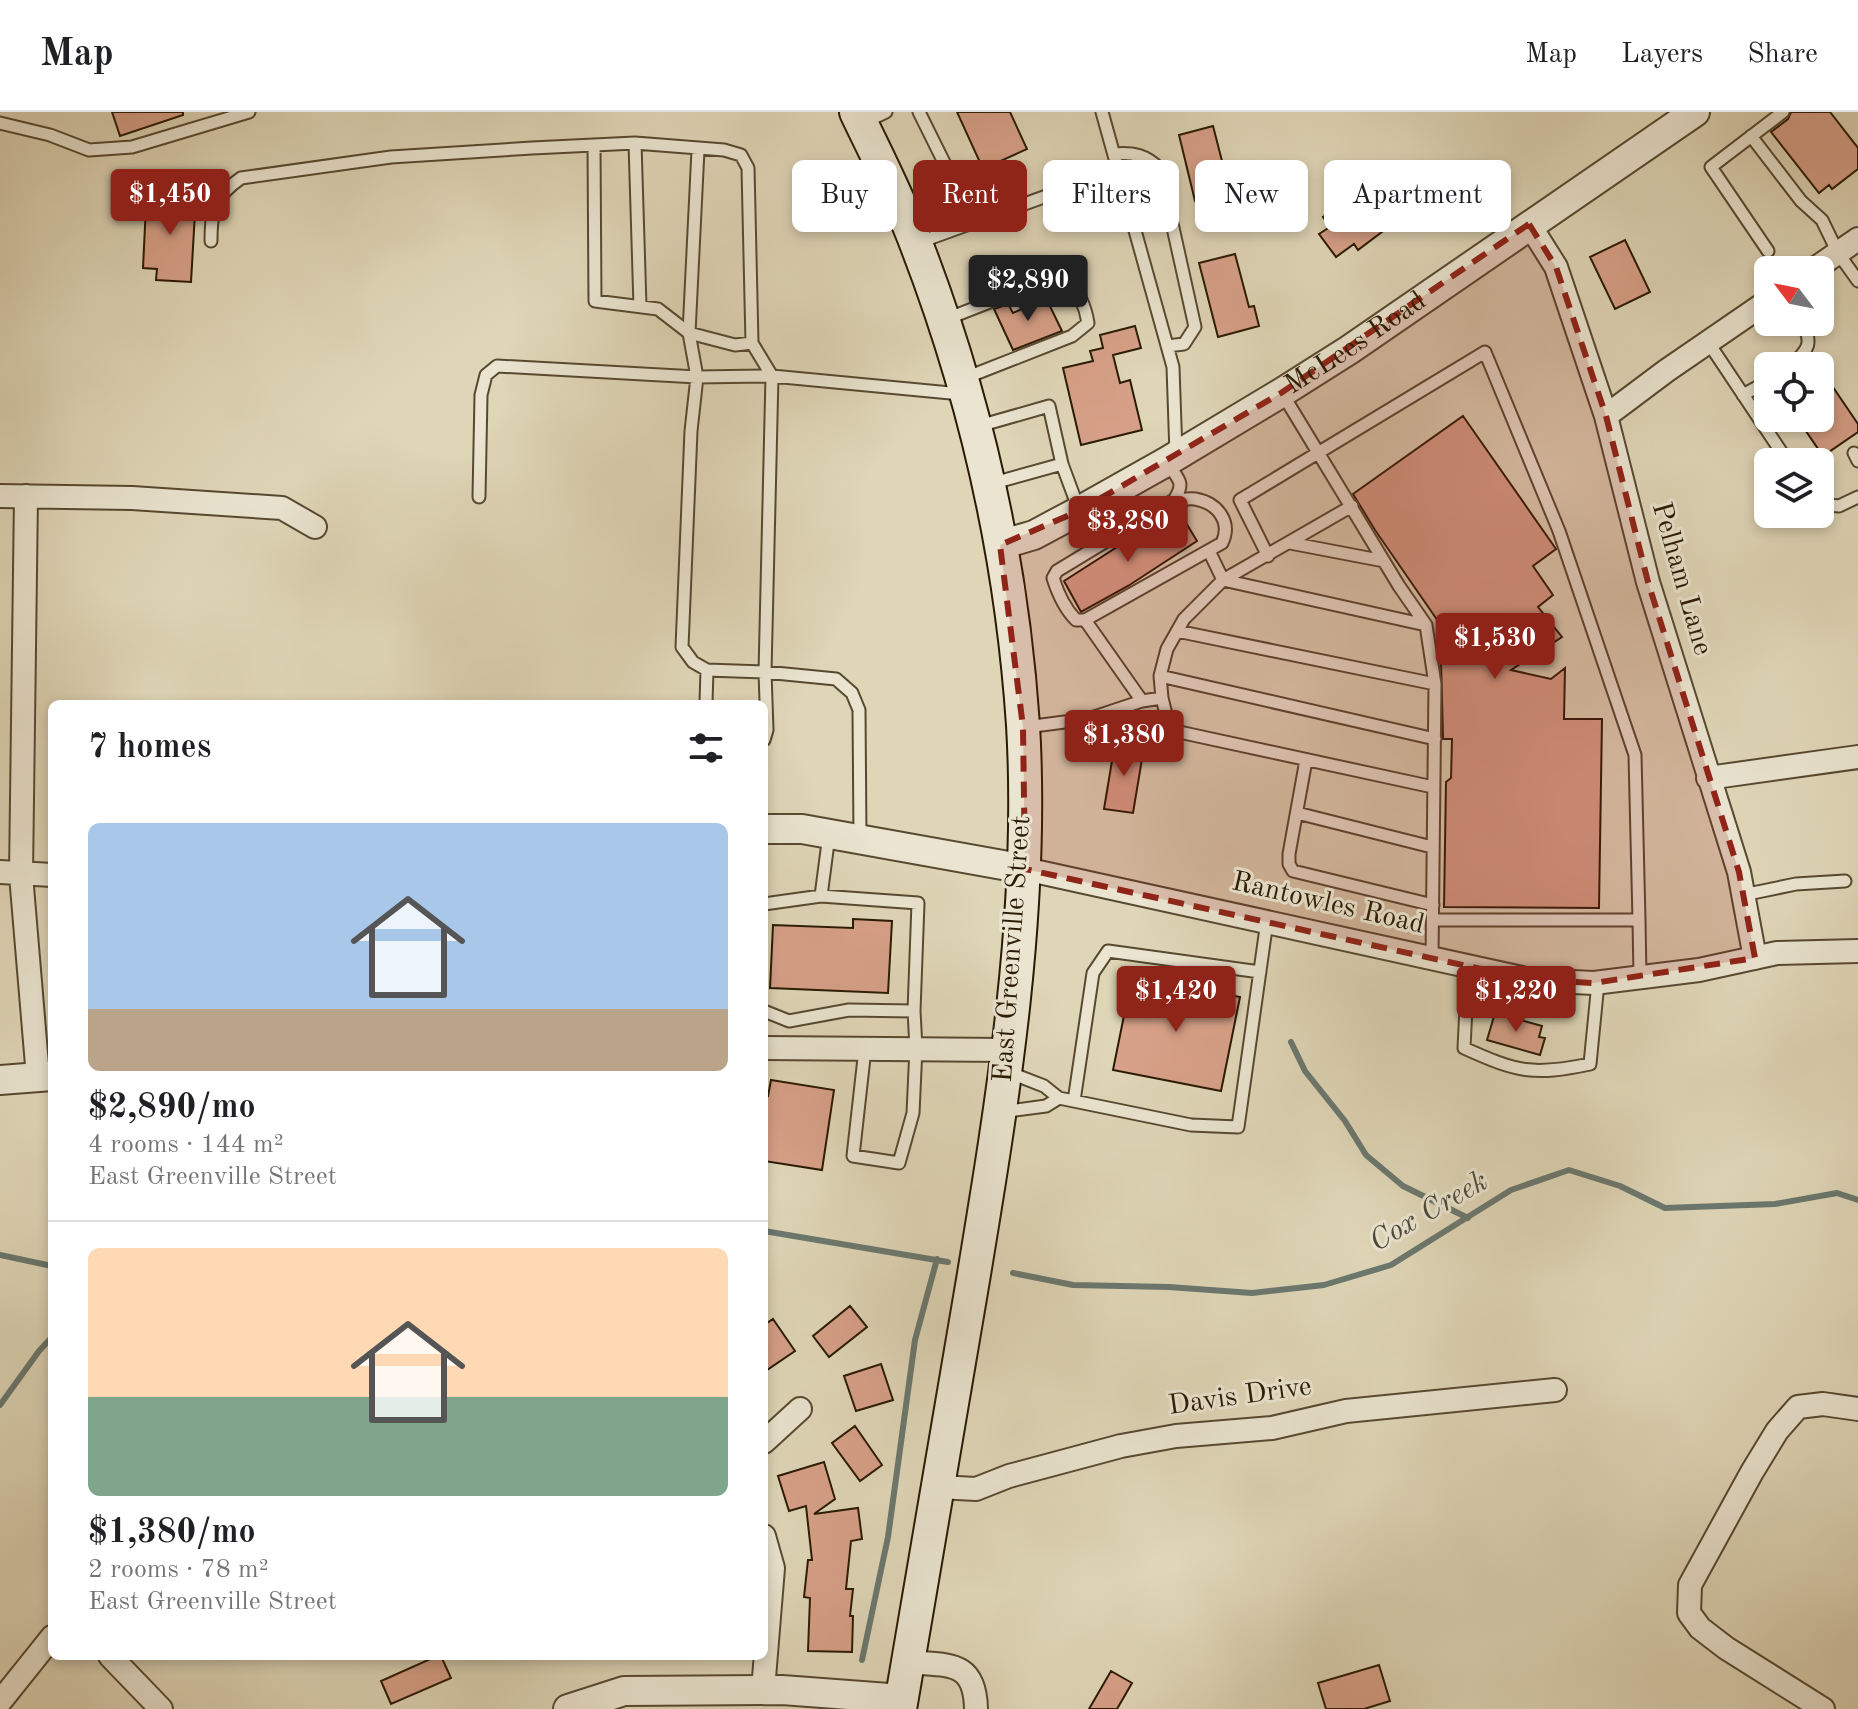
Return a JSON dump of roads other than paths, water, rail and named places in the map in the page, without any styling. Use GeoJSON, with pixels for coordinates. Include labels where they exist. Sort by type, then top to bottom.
{"type":"FeatureCollection","features":[{"type":"Feature","properties":{"kind":"main road","name":"East Greenville Street"},"geometry":{"type":"LineString","coordinates":[[868,116],[942,321],[990,484],[1014,628],[1023,727],[1025,869],[1000,1112],[901,1704]]}},
{"type":"Feature","properties":{"kind":"street","name":"McLees Road"},"geometry":{"type":"LineString","coordinates":[[1000,545],[1034,535],[1079,511],[1281,393],[1349,350],[1695,112]]}},
{"type":"Feature","properties":{"kind":"street","name":"Pelham Lane"},"geometry":{"type":"LineString","coordinates":[[1529,224],[1556,267],[1606,416],[1648,582],[1739,872],[1755,958]]}},
{"type":"Feature","properties":{"kind":"street"},"geometry":{"type":"LineString","coordinates":[[1834,256],[1858,239]]}},
{"type":"Feature","properties":{"kind":"street"},"geometry":{"type":"LineString","coordinates":[[1606,416],[1754,311]]}},
{"type":"Feature","properties":{"kind":"street"},"geometry":{"type":"LineString","coordinates":[[0,496],[132,498],[282,508],[315,527]]}},
{"type":"Feature","properties":{"kind":"street"},"geometry":{"type":"LineString","coordinates":[[0,1080],[45,1077],[11,873],[26,496]]}},
{"type":"Feature","properties":{"kind":"street"},"geometry":{"type":"LineString","coordinates":[[1708,778],[1858,757]]}},
{"type":"Feature","properties":{"kind":"street"},"geometry":{"type":"LineString","coordinates":[[768,829],[802,829],[1025,869]]}},
{"type":"Feature","properties":{"kind":"street","name":"Rantowles Road"},"geometry":{"type":"LineString","coordinates":[[1025,869],[1531,980],[1598,983],[1699,970],[1777,953],[1858,951]]}},
{"type":"Feature","properties":{"kind":"street"},"geometry":{"type":"LineString","coordinates":[[11,873],[48,875]]}},
{"type":"Feature","properties":{"kind":"street"},"geometry":{"type":"LineString","coordinates":[[768,1048],[916,1048],[1006,1060]]}},
{"type":"Feature","properties":{"kind":"street","name":"Davis Drive"},"geometry":{"type":"LineString","coordinates":[[938,1487],[976,1489],[1023,1472],[1121,1446],[1176,1436],[1272,1428],[1346,1411],[1555,1390]]}},
{"type":"Feature","properties":{"kind":"street"},"geometry":{"type":"LineString","coordinates":[[1823,1709],[1726,1648],[1700,1628],[1689,1613],[1690,1585],[1758,1462],[1777,1431],[1798,1407],[1823,1404],[1858,1409]]}},
{"type":"Feature","properties":{"kind":"street"},"geometry":{"type":"LineString","coordinates":[[768,1438],[800,1409]]}},
{"type":"Feature","properties":{"kind":"street"},"geometry":{"type":"LineString","coordinates":[[768,1550],[773,1568],[768,1629]]}},
{"type":"Feature","properties":{"kind":"street"},"geometry":{"type":"LineString","coordinates":[[0,1702],[48,1642]]}},
{"type":"Feature","properties":{"kind":"street"},"geometry":{"type":"LineString","coordinates":[[114,1660],[161,1709]]}},
{"type":"Feature","properties":{"kind":"street"},"geometry":{"type":"LineString","coordinates":[[763,1690],[765,1660]]}},
{"type":"Feature","properties":{"kind":"street"},"geometry":{"type":"LineString","coordinates":[[908,1662],[960,1668],[972,1680],[976,1709]]}},
{"type":"Feature","properties":{"kind":"street"},"geometry":{"type":"LineString","coordinates":[[568,1709],[624,1691],[763,1690],[901,1704]]}},
{"type":"Feature","properties":{"kind":"lane"},"geometry":{"type":"LineString","coordinates":[[202,112],[207,125]]}},
{"type":"Feature","properties":{"kind":"lane"},"geometry":{"type":"LineString","coordinates":[[0,123],[50,135],[89,150],[132,147],[249,112]]}},
{"type":"Feature","properties":{"kind":"lane"},"geometry":{"type":"LineString","coordinates":[[919,112],[943,160]]}},
{"type":"Feature","properties":{"kind":"lane"},"geometry":{"type":"LineString","coordinates":[[1102,112],[1116,160]]}},
{"type":"Feature","properties":{"kind":"lane"},"geometry":{"type":"LineString","coordinates":[[1768,251],[1711,167],[1783,112]]}},
{"type":"Feature","properties":{"kind":"lane"},"geometry":{"type":"LineString","coordinates":[[1751,136],[1801,201],[1822,220],[1838,253],[1858,281]]}},
{"type":"Feature","properties":{"kind":"lane"},"geometry":{"type":"LineString","coordinates":[[635,143],[640,306]]}},
{"type":"Feature","properties":{"kind":"lane"},"geometry":{"type":"LineString","coordinates":[[211,241],[211,215],[222,191],[241,178],[391,157],[635,143],[724,150],[741,155],[748,168],[752,343],[772,376],[766,700]]}},
{"type":"Feature","properties":{"kind":"lane"},"geometry":{"type":"LineString","coordinates":[[594,145],[595,301],[658,309],[689,333],[735,345],[752,343]]}},
{"type":"Feature","properties":{"kind":"lane"},"geometry":{"type":"LineString","coordinates":[[698,150],[689,333],[697,377],[691,431],[682,647],[693,662],[707,670],[836,679],[852,693],[859,710],[860,839]]}},
{"type":"Feature","properties":{"kind":"lane"},"geometry":{"type":"LineString","coordinates":[[1114,154],[1132,153],[1149,158],[1160,169],[1195,327],[1184,344],[1167,346]]}},
{"type":"Feature","properties":{"kind":"lane"},"geometry":{"type":"LineString","coordinates":[[916,244],[949,232]]}},
{"type":"Feature","properties":{"kind":"lane"},"geometry":{"type":"LineString","coordinates":[[1135,232],[1173,367],[1171,459],[1181,489],[1174,500],[1057,571],[1053,578],[1066,608],[1076,620],[1085,620],[1222,543],[1227,533],[1227,522],[1221,512],[1195,499],[1174,500]]}},
{"type":"Feature","properties":{"kind":"lane"},"geometry":{"type":"LineString","coordinates":[[479,497],[481,395],[486,375],[497,366],[963,387],[1072,336],[1088,323],[1074,287],[1065,280],[1051,278],[942,321]]}},
{"type":"Feature","properties":{"kind":"lane"},"geometry":{"type":"LineString","coordinates":[[1708,342],[1779,448]]}},
{"type":"Feature","properties":{"kind":"lane"},"geometry":{"type":"LineString","coordinates":[[1268,556],[1240,500],[1485,352],[1559,531],[1635,755],[1640,977]]}},
{"type":"Feature","properties":{"kind":"lane"},"geometry":{"type":"LineString","coordinates":[[1743,395],[1754,389]]}},
{"type":"Feature","properties":{"kind":"lane"},"geometry":{"type":"LineString","coordinates":[[1281,393],[1426,625],[1435,684],[1432,958]]}},
{"type":"Feature","properties":{"kind":"lane"},"geometry":{"type":"LineString","coordinates":[[974,427],[1049,406],[1062,464],[1079,511]]}},
{"type":"Feature","properties":{"kind":"lane"},"geometry":{"type":"LineString","coordinates":[[990,484],[1062,464]]}},
{"type":"Feature","properties":{"kind":"lane"},"geometry":{"type":"LineString","coordinates":[[1834,505],[1858,497]]}},
{"type":"Feature","properties":{"kind":"lane"},"geometry":{"type":"LineString","coordinates":[[1352,506],[1223,580],[1184,619],[1167,649],[1160,676],[1170,730],[1433,787]]}},
{"type":"Feature","properties":{"kind":"lane"},"geometry":{"type":"LineString","coordinates":[[1290,543],[1384,561]]}},
{"type":"Feature","properties":{"kind":"lane"},"geometry":{"type":"LineString","coordinates":[[1209,551],[1223,580]]}},
{"type":"Feature","properties":{"kind":"lane"},"geometry":{"type":"LineString","coordinates":[[1223,580],[1426,625]]}},
{"type":"Feature","properties":{"kind":"lane"},"geometry":{"type":"LineString","coordinates":[[1085,620],[1142,701]]}},
{"type":"Feature","properties":{"kind":"lane"},"geometry":{"type":"LineString","coordinates":[[1177,631],[1435,684]]}},
{"type":"Feature","properties":{"kind":"lane"},"geometry":{"type":"LineString","coordinates":[[706,700],[707,670]]}},
{"type":"Feature","properties":{"kind":"lane"},"geometry":{"type":"LineString","coordinates":[[1160,676],[1435,739]]}},
{"type":"Feature","properties":{"kind":"lane"},"geometry":{"type":"LineString","coordinates":[[1023,727],[1088,719],[1142,701],[1162,698]]}},
{"type":"Feature","properties":{"kind":"lane"},"geometry":{"type":"LineString","coordinates":[[1306,760],[1289,854],[1293,871],[1433,905]]}},
{"type":"Feature","properties":{"kind":"lane"},"geometry":{"type":"LineString","coordinates":[[1297,813],[1432,847]]}},
{"type":"Feature","properties":{"kind":"lane"},"geometry":{"type":"LineString","coordinates":[[821,896],[829,835]]}},
{"type":"Feature","properties":{"kind":"lane"},"geometry":{"type":"LineString","coordinates":[[1743,895],[1796,884],[1845,881]]}},
{"type":"Feature","properties":{"kind":"lane"},"geometry":{"type":"LineString","coordinates":[[768,903],[821,896],[918,903],[913,1113],[899,1163],[853,1156],[865,1049]]}},
{"type":"Feature","properties":{"kind":"lane"},"geometry":{"type":"LineString","coordinates":[[1433,920],[1639,920]]}},
{"type":"Feature","properties":{"kind":"lane"},"geometry":{"type":"LineString","coordinates":[[1006,1060],[1059,1098],[1191,1125],[1238,1127],[1267,921]]}},
{"type":"Feature","properties":{"kind":"lane"},"geometry":{"type":"LineString","coordinates":[[1074,1101],[1093,973],[1108,951],[1260,972]]}},
{"type":"Feature","properties":{"kind":"lane"},"geometry":{"type":"LineString","coordinates":[[1468,966],[1464,1048],[1527,1072],[1553,1072],[1590,1064],[1598,983]]}},
{"type":"Feature","properties":{"kind":"lane"},"geometry":{"type":"LineString","coordinates":[[768,1013],[789,1021],[849,1010],[914,1011]]}},
{"type":"Feature","properties":{"kind":"lane"},"geometry":{"type":"LineString","coordinates":[[1000,1112],[1046,1106],[1059,1098]]}},
{"type":"Feature","properties":{"kind":"waterway"},"geometry":{"type":"LineString","coordinates":[[1291,1042],[1305,1071],[1345,1121],[1366,1155],[1403,1186],[1468,1218]]}},
{"type":"Feature","properties":{"kind":"waterway","name":"Cox Creek"},"geometry":{"type":"LineString","coordinates":[[1013,1273],[1073,1285],[1252,1293],[1324,1285],[1391,1265],[1511,1190],[1569,1170],[1620,1186],[1665,1208],[1775,1204],[1837,1193],[1858,1200]]}},
{"type":"Feature","properties":{"kind":"waterway","name":"Cox Creek"},"geometry":{"type":"LineString","coordinates":[[768,1232],[948,1262]]}},
{"type":"Feature","properties":{"kind":"waterway","name":"Cox Creek"},"geometry":{"type":"LineString","coordinates":[[0,1255],[48,1265]]}},
{"type":"Feature","properties":{"kind":"waterway"},"geometry":{"type":"LineString","coordinates":[[862,1660],[888,1537],[915,1340],[937,1259]]}},
{"type":"Feature","properties":{"kind":"waterway"},"geometry":{"type":"LineString","coordinates":[[0,1405],[48,1341]]}}]}
